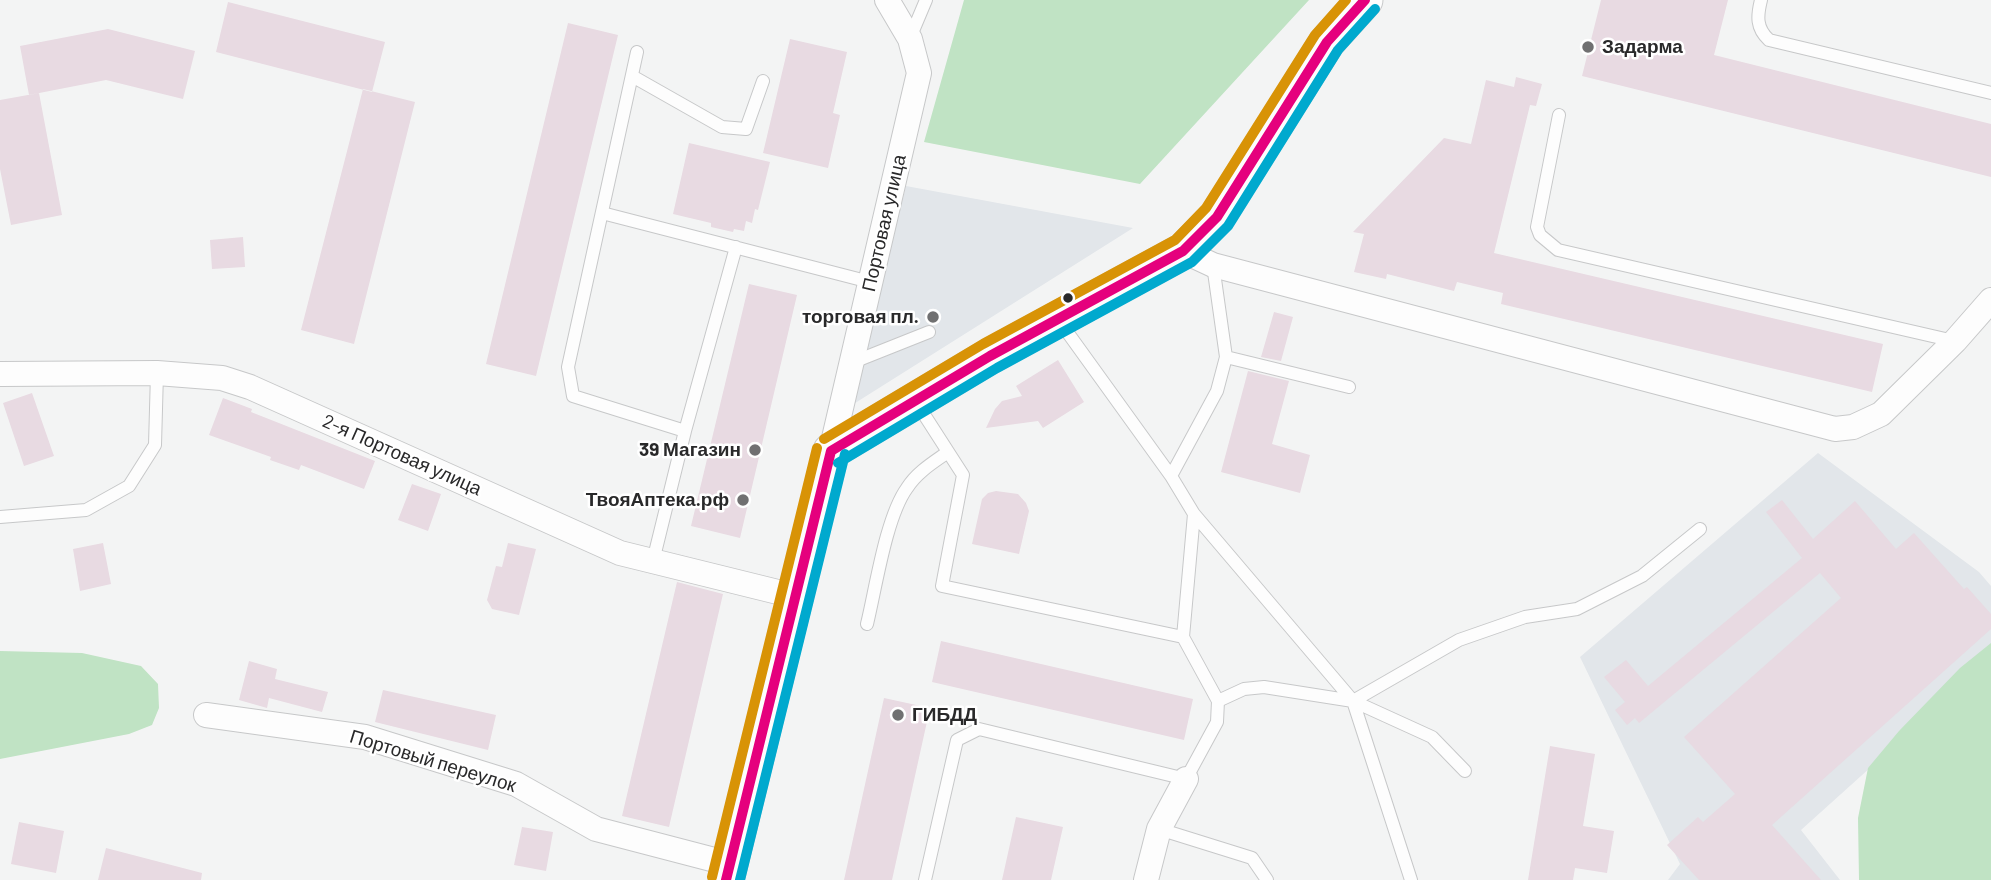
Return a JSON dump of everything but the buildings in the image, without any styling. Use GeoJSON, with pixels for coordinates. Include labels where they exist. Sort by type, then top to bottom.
{"type":"FeatureCollection","features":[{"type":"Feature","properties":{"kind":"street","name":"Портовая улица"},"geometry":{"type":"LineString","coordinates":[[831,451],[919,73],[910,39],[887,0]]}},
{"type":"Feature","properties":{"kind":"street"},"geometry":{"type":"LineString","coordinates":[[1198,258],[1217,217],[1327,42],[1365,0]]}},
{"type":"Feature","properties":{"kind":"street"},"geometry":{"type":"LineString","coordinates":[[728,872],[831,451],[990,356],[1058,319],[1198,258],[1835,429],[1853,427],[1881,414],[1955,341],[1991,300]]}},
{"type":"Feature","properties":{"kind":"street","name":"2-я Портовая улица"},"geometry":{"type":"LineString","coordinates":[[0,374],[157,373],[222,378],[250,387],[621,553],[794,596]]}},
{"type":"Feature","properties":{"kind":"street","name":"Портовый переулок"},"geometry":{"type":"LineString","coordinates":[[206,715],[365,737],[516,784],[596,830],[728,872]]}},
{"type":"Feature","properties":{"kind":"street"},"geometry":{"type":"LineString","coordinates":[[1146,880],[1159,830],[1186,779]]}},
{"type":"Feature","properties":{"kind":"lane"},"geometry":{"type":"LineString","coordinates":[[910,39],[926,0]]}},
{"type":"Feature","properties":{"kind":"lane"},"geometry":{"type":"LineString","coordinates":[[1761,0],[1759,24],[1762,33],[1769,40],[1991,93]]}},
{"type":"Feature","properties":{"kind":"lane"},"geometry":{"type":"LineString","coordinates":[[637,52],[568,367],[573,396],[685,431]]}},
{"type":"Feature","properties":{"kind":"lane"},"geometry":{"type":"LineString","coordinates":[[632,76],[722,127],[746,129],[763,81]]}},
{"type":"Feature","properties":{"kind":"lane"},"geometry":{"type":"LineString","coordinates":[[1559,115],[1537,227],[1540,235],[1558,250],[1955,341]]}},
{"type":"Feature","properties":{"kind":"lane"},"geometry":{"type":"LineString","coordinates":[[602,213],[870,282]]}},
{"type":"Feature","properties":{"kind":"lane"},"geometry":{"type":"LineString","coordinates":[[653,561],[685,431],[736,247]]}},
{"type":"Feature","properties":{"kind":"lane"},"geometry":{"type":"LineString","coordinates":[[1171,476],[1217,391],[1226,357],[1198,258]]}},
{"type":"Feature","properties":{"kind":"lane"},"geometry":{"type":"LineString","coordinates":[[1058,319],[1171,476],[1194,514],[1353,701],[1411,880]]}},
{"type":"Feature","properties":{"kind":"lane"},"geometry":{"type":"LineString","coordinates":[[851,363],[929,332]]}},
{"type":"Feature","properties":{"kind":"lane"},"geometry":{"type":"LineString","coordinates":[[1226,357],[1349,387]]}},
{"type":"Feature","properties":{"kind":"lane"},"geometry":{"type":"LineString","coordinates":[[0,517],[86,510],[128,486],[155,445],[157,373]]}},
{"type":"Feature","properties":{"kind":"lane"},"geometry":{"type":"LineString","coordinates":[[916,402],[963,475],[942,586],[1183,637]]}},
{"type":"Feature","properties":{"kind":"lane"},"geometry":{"type":"LineString","coordinates":[[867,624],[895,508],[907,486],[921,471],[948,452]]}},
{"type":"Feature","properties":{"kind":"lane"},"geometry":{"type":"LineString","coordinates":[[925,880],[957,740],[979,729],[1186,779],[1217,722],[1218,701],[1183,637],[1194,514]]}},
{"type":"Feature","properties":{"kind":"lane"},"geometry":{"type":"LineString","coordinates":[[1353,701],[1459,640],[1525,617],[1577,609],[1632,582],[1700,529]]}},
{"type":"Feature","properties":{"kind":"lane"},"geometry":{"type":"LineString","coordinates":[[1218,701],[1244,690],[1264,687],[1353,701],[1432,737],[1465,771]]}},
{"type":"Feature","properties":{"kind":"lane"},"geometry":{"type":"LineString","coordinates":[[1159,830],[1251,858],[1268,880]]}},
{"type":"Feature","properties":{"kind":"shaded area","name":"торговая пл."},"geometry":{"type":"Polygon","coordinates":[[[906,186],[1133,228],[852,405],[906,186]]]}},
{"type":"Feature","properties":{"kind":"shaded area"},"geometry":{"type":"Polygon","coordinates":[[[1818,453],[1979,572],[1991,586],[1991,659],[1801,830],[1840,880],[1668,880],[1680,864],[1580,657],[1818,453]]]}},
{"type":"Feature","properties":{"kind":"green space"},"geometry":{"type":"Polygon","coordinates":[[[964,0],[1309,0],[1140,184],[924,142],[964,0]]]}},
{"type":"Feature","properties":{"kind":"green space"},"geometry":{"type":"Polygon","coordinates":[[[1991,643],[1991,880],[1859,880],[1858,818],[1868,768],[1899,731],[1960,668],[1991,643]]]}},
{"type":"Feature","properties":{"kind":"green space"},"geometry":{"type":"Polygon","coordinates":[[[0,651],[82,653],[141,666],[158,684],[159,708],[152,725],[129,734],[0,759],[0,651]]]}},
{"type":"Feature","properties":{"kind":"transit line"},"geometry":{"type":"LineString","coordinates":[[824,439],[983,344],[1175,240],[1206,208],[1315,35],[1346,0]]}},
{"type":"Feature","properties":{"kind":"transit line"},"geometry":{"type":"LineString","coordinates":[[831,451],[990,356],[1183,251],[1217,217],[1327,42],[1365,0]]}},
{"type":"Feature","properties":{"kind":"transit line"},"geometry":{"type":"LineString","coordinates":[[838,463],[997,368],[1192,262],[1228,226],[1338,50],[1375,9]]}},
{"type":"Feature","properties":{"kind":"transit line"},"geometry":{"type":"LineString","coordinates":[[712,877],[817,448]]}},
{"type":"Feature","properties":{"kind":"transit line"},"geometry":{"type":"LineString","coordinates":[[726,880],[831,451]]}},
{"type":"Feature","properties":{"kind":"transit line"},"geometry":{"type":"LineString","coordinates":[[740,880],[845,454]]}},
{"type":"Feature","properties":{"kind":"place","name":"Задарма"},"geometry":{"type":"Point","coordinates":[1588,47]}},
{"type":"Feature","properties":{"kind":"place","name":"торговая пл."},"geometry":{"type":"Point","coordinates":[933,317]}},
{"type":"Feature","properties":{"kind":"place","name":"39 Магазин"},"geometry":{"type":"Point","coordinates":[755,450]}},
{"type":"Feature","properties":{"kind":"place","name":"ТвояАптека.рф"},"geometry":{"type":"Point","coordinates":[743,500]}},
{"type":"Feature","properties":{"kind":"place","name":"ГИБДД"},"geometry":{"type":"Point","coordinates":[898,715]}}]}
